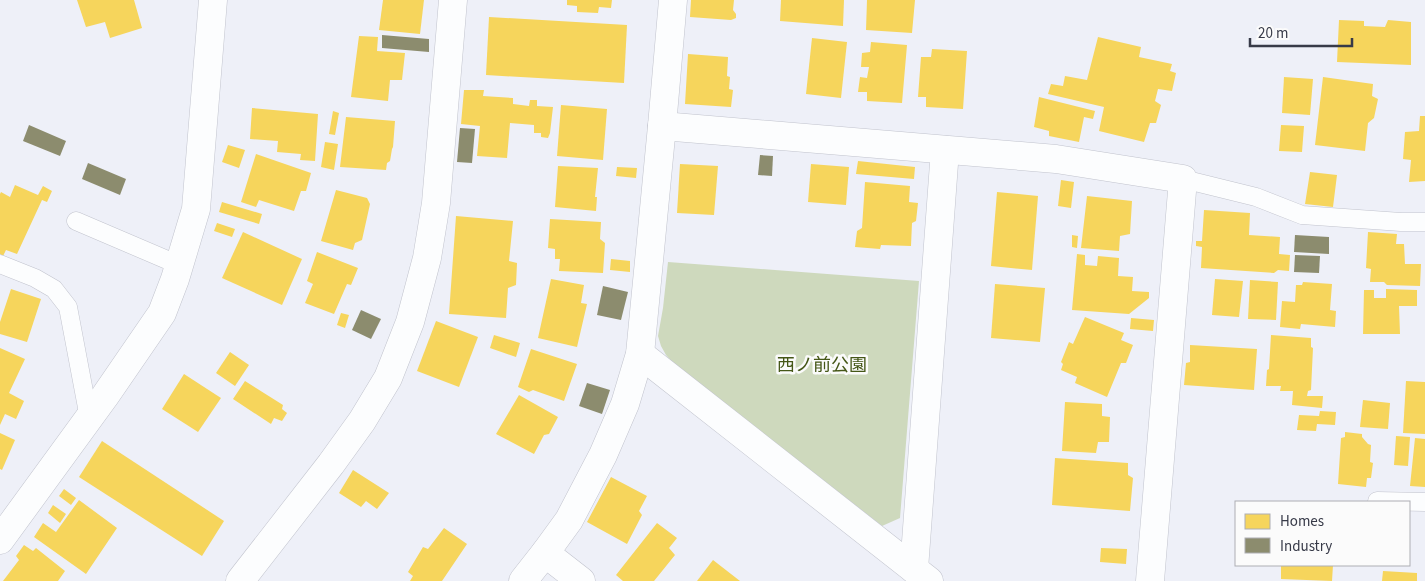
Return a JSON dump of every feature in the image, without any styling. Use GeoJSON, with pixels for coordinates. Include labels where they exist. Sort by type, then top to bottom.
{"type":"FeatureCollection","features":[{"type":"Feature","properties":{"kind":"street"},"geometry":{"type":"LineString","coordinates":[[0,540],[89,418],[162,313],[168,298],[196,209],[213,0]]}},
{"type":"Feature","properties":{"kind":"street"},"geometry":{"type":"LineString","coordinates":[[240,581],[332,464],[362,421],[388,378],[410,322],[427,258],[436,203],[453,0]]}},
{"type":"Feature","properties":{"kind":"street"},"geometry":{"type":"LineString","coordinates":[[523,581],[569,520],[603,455],[625,404],[640,354],[673,0]]}},
{"type":"Feature","properties":{"kind":"street"},"geometry":{"type":"LineString","coordinates":[[662,126],[1056,159],[1183,179],[1150,581]]}},
{"type":"Feature","properties":{"kind":"street"},"geometry":{"type":"LineString","coordinates":[[922,575],[945,150]]}},
{"type":"Feature","properties":{"kind":"street"},"geometry":{"type":"LineString","coordinates":[[640,354],[922,575]]}},
{"type":"Feature","properties":{"kind":"street"},"geometry":{"type":"LineString","coordinates":[[545,553],[581,581]]}},
{"type":"Feature","properties":{"kind":"lane"},"geometry":{"type":"LineString","coordinates":[[1183,179],[1256,197],[1302,215],[1425,222]]}},
{"type":"Feature","properties":{"kind":"lane"},"geometry":{"type":"LineString","coordinates":[[76,221],[179,265]]}},
{"type":"Feature","properties":{"kind":"lane"},"geometry":{"type":"LineString","coordinates":[[0,264],[35,278],[54,289],[68,307],[89,418]]}},
{"type":"Feature","properties":{"kind":"lane"},"geometry":{"type":"LineString","coordinates":[[1410,502],[1425,502]]}},
{"type":"Feature","properties":{"kind":"green space","name":"西ノ前公園"},"geometry":{"type":"Polygon","coordinates":[[[668,262],[919,281],[900,518],[882,526],[673,363],[661,346],[658,336],[668,262]]]}},
{"type":"Feature","properties":{"kind":"building: Homes"},"geometry":{"type":"Polygon","coordinates":[[[77,0],[134,0],[142,28],[110,38],[105,22],[86,27],[77,0]]]}},
{"type":"Feature","properties":{"kind":"building: Homes"},"geometry":{"type":"Polygon","coordinates":[[[383,0],[424,0],[420,34],[379,30],[383,0]]]}},
{"type":"Feature","properties":{"kind":"building: Homes"},"geometry":{"type":"Polygon","coordinates":[[[567,0],[612,0],[611,8],[599,7],[598,13],[577,12],[577,6],[567,5],[567,0]]]}},
{"type":"Feature","properties":{"kind":"building: Homes"},"geometry":{"type":"Polygon","coordinates":[[[691,0],[734,0],[733,10],[736,18],[731,20],[690,17],[691,0]]]}},
{"type":"Feature","properties":{"kind":"building: Homes"},"geometry":{"type":"Polygon","coordinates":[[[781,0],[844,0],[843,26],[780,21],[781,0]]]}},
{"type":"Feature","properties":{"kind":"building: Homes"},"geometry":{"type":"Polygon","coordinates":[[[867,0],[915,0],[912,33],[866,30],[867,0]]]}},
{"type":"Feature","properties":{"kind":"building: Homes"},"geometry":{"type":"Polygon","coordinates":[[[489,17],[627,25],[624,83],[486,75],[489,17]]]}},
{"type":"Feature","properties":{"kind":"building: Homes"},"geometry":{"type":"Polygon","coordinates":[[[1339,20],[1364,21],[1364,26],[1385,27],[1388,20],[1411,22],[1411,65],[1337,62],[1339,20]]]}},
{"type":"Feature","properties":{"kind":"building: Homes"},"geometry":{"type":"Polygon","coordinates":[[[359,36],[378,37],[377,51],[405,53],[402,80],[390,80],[388,101],[351,97],[359,36]]]}},
{"type":"Feature","properties":{"kind":"building: Homes"},"geometry":{"type":"Polygon","coordinates":[[[1098,37],[1141,47],[1139,57],[1172,64],[1170,71],[1176,73],[1172,91],[1158,89],[1155,101],[1161,105],[1156,123],[1150,123],[1144,142],[1099,131],[1104,107],[1048,94],[1051,84],[1063,86],[1065,76],[1087,80],[1098,37]]]}},
{"type":"Feature","properties":{"kind":"building: Homes"},"geometry":{"type":"Polygon","coordinates":[[[812,38],[847,42],[841,98],[806,94],[812,38]]]}},
{"type":"Feature","properties":{"kind":"building: Homes"},"geometry":{"type":"Polygon","coordinates":[[[871,42],[907,45],[902,103],[867,101],[867,92],[858,92],[860,77],[867,78],[869,67],[861,67],[862,53],[870,52],[871,42]]]}},
{"type":"Feature","properties":{"kind":"building: Homes"},"geometry":{"type":"Polygon","coordinates":[[[932,49],[967,51],[963,109],[926,107],[926,97],[918,97],[921,57],[931,57],[932,49]]]}},
{"type":"Feature","properties":{"kind":"building: Homes"},"geometry":{"type":"Polygon","coordinates":[[[688,54],[728,57],[727,76],[730,77],[729,89],[733,90],[731,107],[685,104],[688,54]]]}},
{"type":"Feature","properties":{"kind":"building: Homes"},"geometry":{"type":"Polygon","coordinates":[[[1284,77],[1313,79],[1310,115],[1282,113],[1284,77]]]}},
{"type":"Feature","properties":{"kind":"building: Homes"},"geometry":{"type":"Polygon","coordinates":[[[1323,77],[1373,84],[1372,96],[1378,99],[1374,118],[1368,123],[1365,151],[1315,145],[1323,77]]]}},
{"type":"Feature","properties":{"kind":"building: Homes"},"geometry":{"type":"Polygon","coordinates":[[[464,90],[484,90],[483,96],[513,98],[513,104],[529,106],[530,100],[537,100],[537,106],[553,107],[548,138],[541,137],[541,133],[534,133],[534,125],[510,123],[507,158],[477,156],[480,126],[461,124],[464,90]]]}},
{"type":"Feature","properties":{"kind":"building: Homes"},"geometry":{"type":"Polygon","coordinates":[[[1039,97],[1095,111],[1093,119],[1084,117],[1079,142],[1049,136],[1049,131],[1034,127],[1039,97]]]}},
{"type":"Feature","properties":{"kind":"building: Homes"},"geometry":{"type":"Polygon","coordinates":[[[561,105],[607,109],[603,160],[557,156],[561,105]]]}},
{"type":"Feature","properties":{"kind":"building: Homes"},"geometry":{"type":"Polygon","coordinates":[[[252,108],[318,114],[315,161],[300,160],[301,154],[277,152],[278,141],[250,139],[252,108]]]}},
{"type":"Feature","properties":{"kind":"building: Homes"},"geometry":{"type":"Polygon","coordinates":[[[333,111],[339,113],[335,135],[329,134],[333,111]]]}},
{"type":"Feature","properties":{"kind":"building: Homes"},"geometry":{"type":"Polygon","coordinates":[[[1420,116],[1425,116],[1425,181],[1409,182],[1411,160],[1403,159],[1405,132],[1419,131],[1420,116]]]}},
{"type":"Feature","properties":{"kind":"building: Homes"},"geometry":{"type":"Polygon","coordinates":[[[346,117],[395,121],[393,147],[386,170],[340,167],[346,117]]]}},
{"type":"Feature","properties":{"kind":"building: Homes"},"geometry":{"type":"Polygon","coordinates":[[[1281,125],[1304,126],[1302,152],[1279,151],[1281,125]]]}},
{"type":"Feature","properties":{"kind":"building: Homes"},"geometry":{"type":"Polygon","coordinates":[[[325,142],[338,144],[334,170],[321,167],[325,142]]]}},
{"type":"Feature","properties":{"kind":"building: Homes"},"geometry":{"type":"Polygon","coordinates":[[[228,145],[245,150],[239,168],[222,162],[228,145]]]}},
{"type":"Feature","properties":{"kind":"building: Homes"},"geometry":{"type":"Polygon","coordinates":[[[256,154],[311,173],[306,191],[301,191],[294,211],[259,200],[256,207],[241,202],[256,154]]]}},
{"type":"Feature","properties":{"kind":"building: Homes"},"geometry":{"type":"Polygon","coordinates":[[[858,161],[915,167],[914,179],[856,174],[858,161]]]}},
{"type":"Feature","properties":{"kind":"building: Homes"},"geometry":{"type":"Polygon","coordinates":[[[680,164],[718,166],[714,215],[677,213],[680,164]]]}},
{"type":"Feature","properties":{"kind":"building: Homes"},"geometry":{"type":"Polygon","coordinates":[[[811,164],[849,167],[846,205],[808,202],[811,164]]]}},
{"type":"Feature","properties":{"kind":"building: Homes"},"geometry":{"type":"Polygon","coordinates":[[[558,166],[598,168],[595,197],[597,197],[596,211],[555,207],[558,166]]]}},
{"type":"Feature","properties":{"kind":"building: Homes"},"geometry":{"type":"Polygon","coordinates":[[[617,167],[637,168],[636,178],[616,176],[617,167]]]}},
{"type":"Feature","properties":{"kind":"building: Homes"},"geometry":{"type":"Polygon","coordinates":[[[1310,172],[1337,175],[1333,207],[1305,204],[1310,172]]]}},
{"type":"Feature","properties":{"kind":"building: Homes"},"geometry":{"type":"Polygon","coordinates":[[[1061,180],[1074,182],[1071,208],[1058,206],[1061,180]]]}},
{"type":"Feature","properties":{"kind":"building: Homes"},"geometry":{"type":"Polygon","coordinates":[[[865,182],[910,186],[909,202],[918,203],[916,221],[912,223],[911,246],[881,245],[880,249],[855,247],[857,231],[862,228],[865,182]]]}},
{"type":"Feature","properties":{"kind":"building: Homes"},"geometry":{"type":"Polygon","coordinates":[[[15,185],[38,195],[43,186],[52,191],[47,202],[42,200],[17,254],[6,250],[3,256],[0,254],[0,194],[1,192],[10,197],[15,185]]]}},
{"type":"Feature","properties":{"kind":"building: Homes"},"geometry":{"type":"Polygon","coordinates":[[[336,190],[367,198],[370,204],[362,240],[355,243],[353,250],[321,241],[336,190]]]}},
{"type":"Feature","properties":{"kind":"building: Homes"},"geometry":{"type":"Polygon","coordinates":[[[997,192],[1038,196],[1032,270],[991,266],[997,192]]]}},
{"type":"Feature","properties":{"kind":"building: Homes"},"geometry":{"type":"Polygon","coordinates":[[[1087,196],[1132,201],[1130,234],[1120,236],[1119,251],[1081,248],[1087,196]]]}},
{"type":"Feature","properties":{"kind":"building: Homes"},"geometry":{"type":"Polygon","coordinates":[[[222,202],[262,214],[259,224],[219,212],[222,202]]]}},
{"type":"Feature","properties":{"kind":"building: Homes"},"geometry":{"type":"Polygon","coordinates":[[[1204,210],[1250,213],[1249,235],[1280,237],[1279,254],[1290,255],[1289,271],[1278,270],[1274,273],[1201,268],[1202,247],[1196,246],[1196,241],[1202,241],[1204,210]]]}},
{"type":"Feature","properties":{"kind":"building: Homes"},"geometry":{"type":"Polygon","coordinates":[[[456,216],[513,221],[509,261],[517,263],[516,285],[508,288],[506,318],[449,314],[456,216]]]}},
{"type":"Feature","properties":{"kind":"building: Homes"},"geometry":{"type":"Polygon","coordinates":[[[550,219],[601,222],[600,239],[605,243],[603,273],[559,271],[560,259],[555,259],[555,249],[548,248],[550,219]]]}},
{"type":"Feature","properties":{"kind":"building: Homes"},"geometry":{"type":"Polygon","coordinates":[[[217,223],[235,229],[232,237],[214,231],[217,223]]]}},
{"type":"Feature","properties":{"kind":"building: Homes"},"geometry":{"type":"Polygon","coordinates":[[[243,232],[302,259],[282,305],[222,278],[243,232]]]}},
{"type":"Feature","properties":{"kind":"building: Homes"},"geometry":{"type":"Polygon","coordinates":[[[1368,232],[1397,234],[1396,244],[1404,244],[1405,264],[1421,264],[1420,286],[1387,285],[1384,282],[1370,282],[1371,269],[1366,268],[1368,232]]]}},
{"type":"Feature","properties":{"kind":"building: Homes"},"geometry":{"type":"Polygon","coordinates":[[[1072,235],[1078,236],[1077,248],[1072,247],[1072,235]]]}},
{"type":"Feature","properties":{"kind":"building: Homes"},"geometry":{"type":"Polygon","coordinates":[[[317,252],[358,268],[351,285],[347,284],[334,314],[305,303],[313,284],[307,281],[317,252]]]}},
{"type":"Feature","properties":{"kind":"building: Homes"},"geometry":{"type":"Polygon","coordinates":[[[1077,254],[1085,255],[1085,265],[1097,266],[1098,256],[1119,258],[1118,276],[1133,277],[1132,291],[1149,292],[1149,298],[1129,314],[1072,310],[1077,254]]]}},
{"type":"Feature","properties":{"kind":"building: Homes"},"geometry":{"type":"Polygon","coordinates":[[[611,259],[630,261],[630,272],[610,270],[611,259]]]}},
{"type":"Feature","properties":{"kind":"building: Homes"},"geometry":{"type":"Polygon","coordinates":[[[551,279],[584,285],[581,303],[587,304],[577,347],[538,338],[551,279]]]}},
{"type":"Feature","properties":{"kind":"building: Homes"},"geometry":{"type":"Polygon","coordinates":[[[1215,279],[1243,281],[1239,317],[1212,315],[1215,279]]]}},
{"type":"Feature","properties":{"kind":"building: Homes"},"geometry":{"type":"Polygon","coordinates":[[[1250,280],[1278,282],[1276,320],[1248,319],[1250,280]]]}},
{"type":"Feature","properties":{"kind":"building: Homes"},"geometry":{"type":"Polygon","coordinates":[[[1303,282],[1332,284],[1330,310],[1336,311],[1335,327],[1301,324],[1300,329],[1280,327],[1282,301],[1295,302],[1296,285],[1302,285],[1303,282]]]}},
{"type":"Feature","properties":{"kind":"building: Homes"},"geometry":{"type":"Polygon","coordinates":[[[995,284],[1045,288],[1040,342],[991,338],[995,284]]]}},
{"type":"Feature","properties":{"kind":"building: Homes"},"geometry":{"type":"Polygon","coordinates":[[[11,289],[41,299],[27,342],[0,334],[0,322],[11,289]]]}},
{"type":"Feature","properties":{"kind":"building: Homes"},"geometry":{"type":"Polygon","coordinates":[[[1386,289],[1417,290],[1417,306],[1399,306],[1400,334],[1363,334],[1364,290],[1374,290],[1374,298],[1386,298],[1386,289]]]}},
{"type":"Feature","properties":{"kind":"building: Homes"},"geometry":{"type":"Polygon","coordinates":[[[341,313],[349,315],[345,328],[337,325],[341,313]]]}},
{"type":"Feature","properties":{"kind":"building: Homes"},"geometry":{"type":"Polygon","coordinates":[[[1085,317],[1124,333],[1121,340],[1133,345],[1126,363],[1121,363],[1107,397],[1075,383],[1077,377],[1061,370],[1063,364],[1061,362],[1069,342],[1073,344],[1085,317]]]}},
{"type":"Feature","properties":{"kind":"building: Homes"},"geometry":{"type":"Polygon","coordinates":[[[1131,318],[1154,320],[1153,331],[1130,329],[1131,318]]]}},
{"type":"Feature","properties":{"kind":"building: Homes"},"geometry":{"type":"Polygon","coordinates":[[[436,321],[478,337],[459,387],[417,371],[436,321]]]}},
{"type":"Feature","properties":{"kind":"building: Homes"},"geometry":{"type":"Polygon","coordinates":[[[494,335],[520,343],[516,357],[490,348],[494,335]]]}},
{"type":"Feature","properties":{"kind":"building: Homes"},"geometry":{"type":"Polygon","coordinates":[[[1271,335],[1311,338],[1311,347],[1313,348],[1311,390],[1308,391],[1307,396],[1323,396],[1322,408],[1292,405],[1293,391],[1280,391],[1281,386],[1266,386],[1271,335]]]}},
{"type":"Feature","properties":{"kind":"building: Homes"},"geometry":{"type":"Polygon","coordinates":[[[1190,345],[1257,349],[1254,390],[1184,385],[1186,363],[1190,362],[1190,345]]]}},
{"type":"Feature","properties":{"kind":"building: Homes"},"geometry":{"type":"Polygon","coordinates":[[[0,348],[25,359],[9,393],[24,401],[16,419],[5,414],[0,425],[0,348]]]}},
{"type":"Feature","properties":{"kind":"building: Homes"},"geometry":{"type":"Polygon","coordinates":[[[531,349],[577,364],[564,401],[533,390],[529,392],[518,387],[531,349]]]}},
{"type":"Feature","properties":{"kind":"building: Homes"},"geometry":{"type":"Polygon","coordinates":[[[230,352],[249,365],[235,386],[216,373],[230,352]]]}},
{"type":"Feature","properties":{"kind":"building: Homes"},"geometry":{"type":"Polygon","coordinates":[[[184,374],[221,398],[198,432],[162,409],[184,374]]]}},
{"type":"Feature","properties":{"kind":"building: Homes"},"geometry":{"type":"Polygon","coordinates":[[[245,381],[283,405],[282,409],[287,413],[282,421],[274,418],[271,424],[233,399],[245,381]]]}},
{"type":"Feature","properties":{"kind":"building: Homes"},"geometry":{"type":"Polygon","coordinates":[[[1406,381],[1425,382],[1425,434],[1403,433],[1406,381]]]}},
{"type":"Feature","properties":{"kind":"building: Homes"},"geometry":{"type":"Polygon","coordinates":[[[519,395],[558,417],[549,434],[544,435],[534,454],[496,434],[519,395]]]}},
{"type":"Feature","properties":{"kind":"building: Homes"},"geometry":{"type":"Polygon","coordinates":[[[1363,400],[1390,403],[1388,429],[1360,427],[1363,400]]]}},
{"type":"Feature","properties":{"kind":"building: Homes"},"geometry":{"type":"Polygon","coordinates":[[[1065,402],[1102,404],[1102,416],[1110,417],[1109,442],[1098,442],[1096,453],[1062,451],[1065,402]]]}},
{"type":"Feature","properties":{"kind":"building: Homes"},"geometry":{"type":"Polygon","coordinates":[[[1320,411],[1336,412],[1335,425],[1317,424],[1316,431],[1297,430],[1299,415],[1319,416],[1320,411]]]}},
{"type":"Feature","properties":{"kind":"building: Homes"},"geometry":{"type":"Polygon","coordinates":[[[1345,432],[1362,434],[1362,437],[1371,445],[1370,462],[1373,463],[1371,478],[1367,478],[1366,487],[1338,484],[1341,438],[1345,437],[1345,432]]]}},
{"type":"Feature","properties":{"kind":"building: Homes"},"geometry":{"type":"Polygon","coordinates":[[[0,433],[15,440],[2,470],[0,469],[0,433]]]}},
{"type":"Feature","properties":{"kind":"building: Homes"},"geometry":{"type":"Polygon","coordinates":[[[1396,436],[1410,437],[1408,466],[1394,465],[1396,436]]]}},
{"type":"Feature","properties":{"kind":"building: Homes"},"geometry":{"type":"Polygon","coordinates":[[[1415,438],[1425,439],[1425,487],[1410,486],[1415,438]]]}},
{"type":"Feature","properties":{"kind":"building: Homes"},"geometry":{"type":"Polygon","coordinates":[[[102,441],[224,521],[202,556],[79,477],[102,441]]]}},
{"type":"Feature","properties":{"kind":"building: Homes"},"geometry":{"type":"Polygon","coordinates":[[[1055,458],[1128,463],[1128,475],[1133,478],[1130,511],[1052,505],[1055,458]]]}},
{"type":"Feature","properties":{"kind":"building: Homes"},"geometry":{"type":"Polygon","coordinates":[[[353,470],[389,493],[377,509],[366,501],[361,507],[339,493],[353,470]]]}},
{"type":"Feature","properties":{"kind":"building: Homes"},"geometry":{"type":"Polygon","coordinates":[[[611,477],[647,496],[639,511],[642,515],[627,544],[587,522],[611,477]]]}},
{"type":"Feature","properties":{"kind":"building: Homes"},"geometry":{"type":"Polygon","coordinates":[[[64,489],[76,498],[71,505],[59,496],[64,489]]]}},
{"type":"Feature","properties":{"kind":"building: Homes"},"geometry":{"type":"Polygon","coordinates":[[[79,500],[117,528],[86,574],[34,537],[43,523],[56,532],[79,500]]]}},
{"type":"Feature","properties":{"kind":"building: Homes"},"geometry":{"type":"Polygon","coordinates":[[[53,505],[66,514],[60,523],[48,513],[53,505]]]}},
{"type":"Feature","properties":{"kind":"building: Homes"},"geometry":{"type":"Polygon","coordinates":[[[657,523],[677,538],[669,548],[675,555],[654,581],[623,581],[616,575],[657,523]]]}},
{"type":"Feature","properties":{"kind":"building: Homes"},"geometry":{"type":"Polygon","coordinates":[[[444,528],[467,544],[442,581],[410,581],[413,576],[408,572],[423,547],[428,549],[444,528]]]}},
{"type":"Feature","properties":{"kind":"building: Homes"},"geometry":{"type":"Polygon","coordinates":[[[24,545],[33,551],[36,548],[65,571],[58,581],[3,581],[19,560],[16,556],[24,545]]]}},
{"type":"Feature","properties":{"kind":"building: Homes"},"geometry":{"type":"Polygon","coordinates":[[[1101,548],[1127,549],[1126,564],[1100,562],[1101,548]]]}},
{"type":"Feature","properties":{"kind":"building: Homes"},"geometry":{"type":"Polygon","coordinates":[[[713,560],[740,581],[697,581],[713,560]]]}},
{"type":"Feature","properties":{"kind":"building: Homes"},"geometry":{"type":"Polygon","coordinates":[[[1281,566],[1333,566],[1332,581],[1281,579],[1281,566]]]}},
{"type":"Feature","properties":{"kind":"building: Homes"},"geometry":{"type":"Polygon","coordinates":[[[1383,571],[1417,573],[1417,581],[1382,581],[1383,571]]]}},
{"type":"Feature","properties":{"kind":"building: Industry"},"geometry":{"type":"Polygon","coordinates":[[[382,35],[429,39],[429,52],[382,48],[382,35]]]}},
{"type":"Feature","properties":{"kind":"building: Industry"},"geometry":{"type":"Polygon","coordinates":[[[29,125],[66,141],[60,156],[23,141],[29,125]]]}},
{"type":"Feature","properties":{"kind":"building: Industry"},"geometry":{"type":"Polygon","coordinates":[[[460,128],[475,129],[472,163],[457,162],[460,128]]]}},
{"type":"Feature","properties":{"kind":"building: Industry"},"geometry":{"type":"Polygon","coordinates":[[[760,155],[773,156],[772,176],[758,175],[760,155]]]}},
{"type":"Feature","properties":{"kind":"building: Industry"},"geometry":{"type":"Polygon","coordinates":[[[88,163],[126,179],[120,195],[82,179],[88,163]]]}},
{"type":"Feature","properties":{"kind":"building: Industry"},"geometry":{"type":"Polygon","coordinates":[[[1295,235],[1329,237],[1329,254],[1294,252],[1295,235]]]}},
{"type":"Feature","properties":{"kind":"building: Industry"},"geometry":{"type":"Polygon","coordinates":[[[1295,255],[1320,256],[1319,273],[1294,272],[1295,255]]]}},
{"type":"Feature","properties":{"kind":"building: Industry"},"geometry":{"type":"Polygon","coordinates":[[[603,286],[628,292],[621,320],[597,315],[603,286]]]}},
{"type":"Feature","properties":{"kind":"building: Industry"},"geometry":{"type":"Polygon","coordinates":[[[361,310],[381,319],[371,339],[352,330],[361,310]]]}},
{"type":"Feature","properties":{"kind":"building: Industry"},"geometry":{"type":"Polygon","coordinates":[[[587,383],[610,390],[602,414],[579,406],[587,383]]]}}]}
